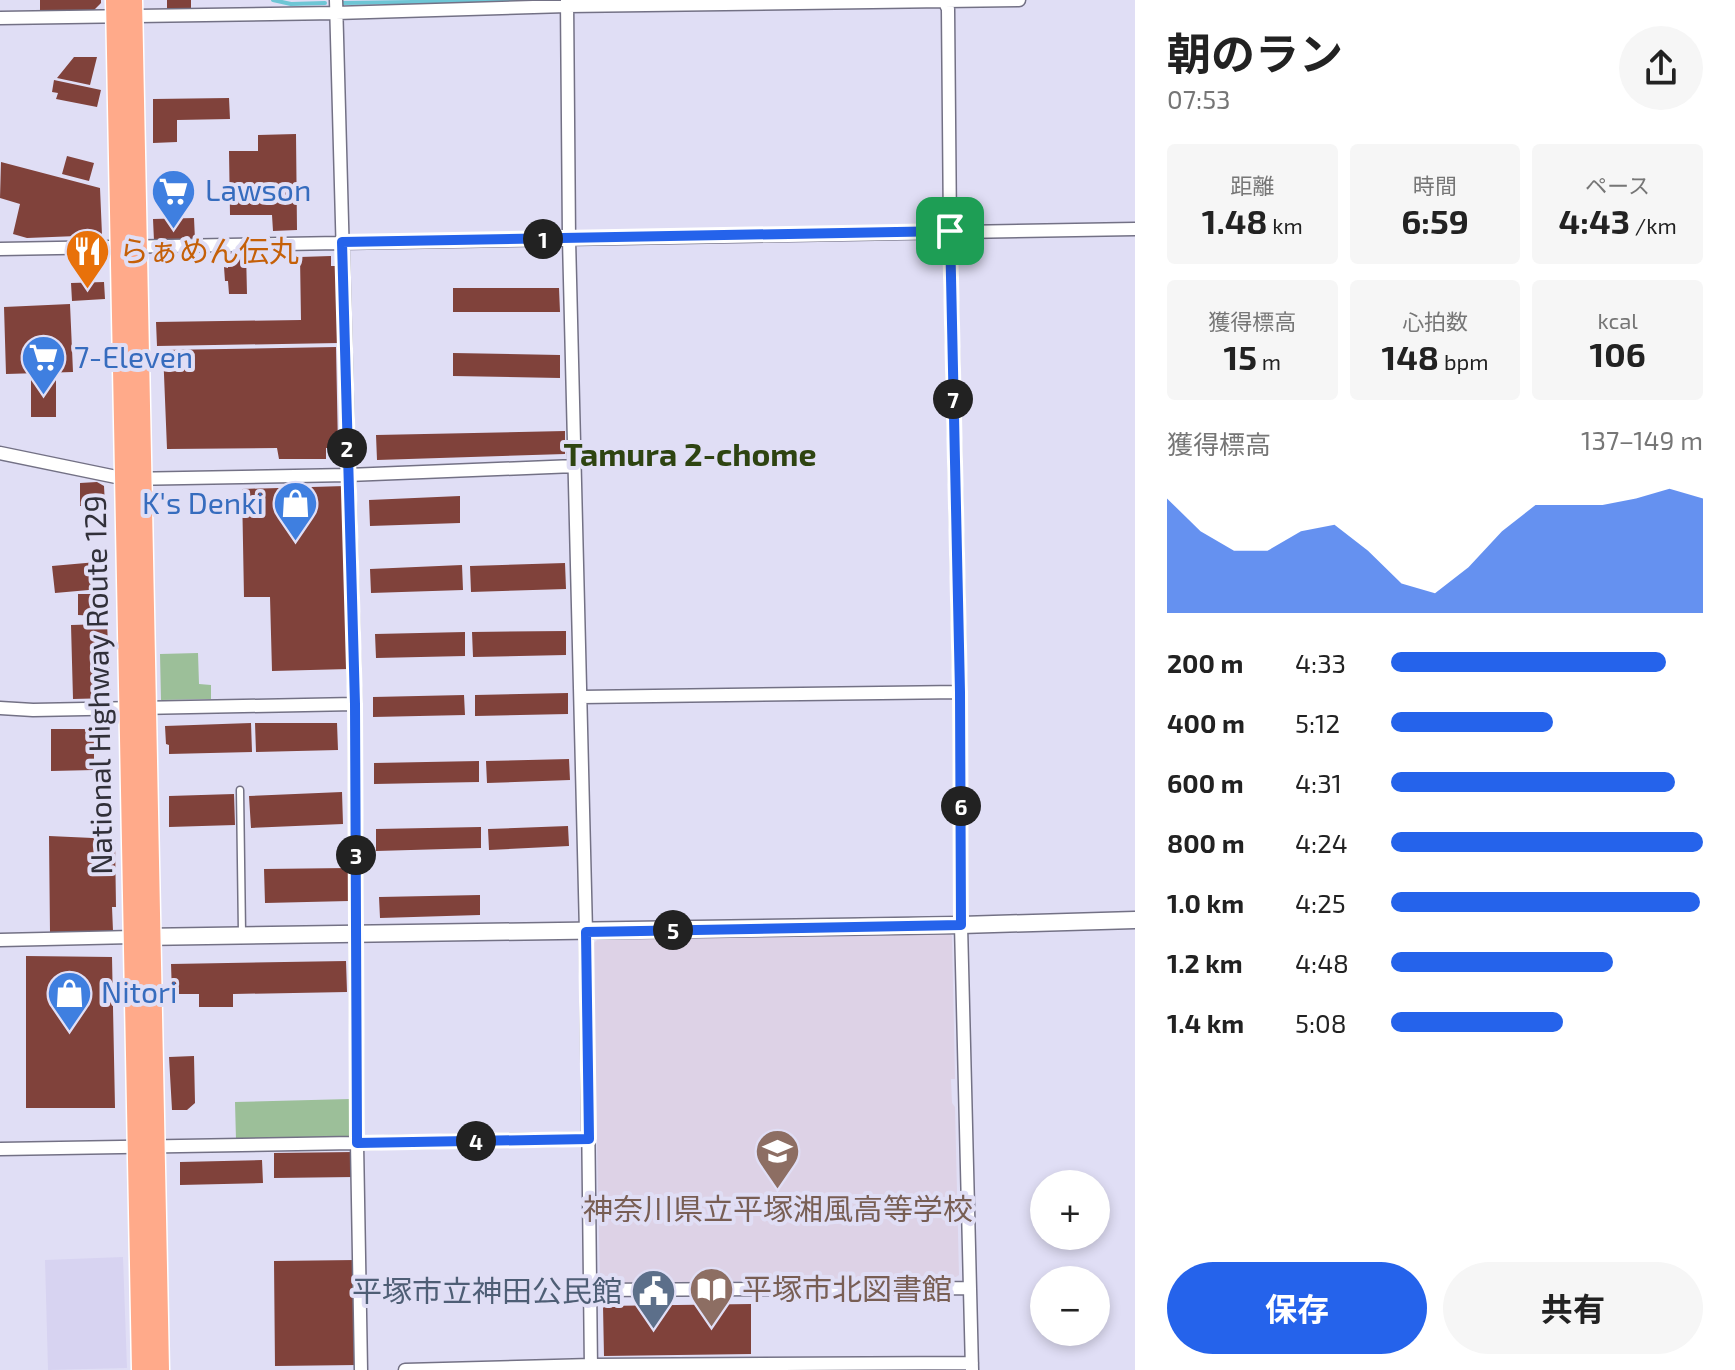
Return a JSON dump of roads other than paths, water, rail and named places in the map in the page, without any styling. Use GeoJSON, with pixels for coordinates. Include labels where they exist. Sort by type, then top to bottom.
{"type":"FeatureCollection","features":[{"type":"Feature","properties":{"kind":"highway","name":"National Highway Route 129"},"geometry":{"type":"LineString","coordinates":[[124,8],[146,1146],[142,1370]]}},
{"type":"Feature","properties":{"kind":"highway","name":"National Highway Route 129"},"geometry":{"type":"LineString","coordinates":[[146,1146],[159,1370]]}},
{"type":"Feature","properties":{"kind":"street"},"geometry":{"type":"LineString","coordinates":[[405,1370],[972,1367],[961,925],[948,9],[944,0]]}},
{"type":"Feature","properties":{"kind":"street"},"geometry":{"type":"LineString","coordinates":[[0,18],[124,8],[1019,0]]}},
{"type":"Feature","properties":{"kind":"street"},"geometry":{"type":"LineString","coordinates":[[567,3],[569,239],[586,932],[591,1368]]}},
{"type":"Feature","properties":{"kind":"street"},"geometry":{"type":"LineString","coordinates":[[336,6],[355,704],[361,1370]]}},
{"type":"Feature","properties":{"kind":"street"},"geometry":{"type":"LineString","coordinates":[[0,249],[1135,229]]}},
{"type":"Feature","properties":{"kind":"street"},"geometry":{"type":"LineString","coordinates":[[0,453],[134,479],[575,466]]}},
{"type":"Feature","properties":{"kind":"street"},"geometry":{"type":"LineString","coordinates":[[581,697],[960,692]]}},
{"type":"Feature","properties":{"kind":"street"},"geometry":{"type":"LineString","coordinates":[[0,708],[355,704]]}},
{"type":"Feature","properties":{"kind":"street"},"geometry":{"type":"LineString","coordinates":[[0,940],[1135,920]]}},
{"type":"Feature","properties":{"kind":"street"},"geometry":{"type":"LineString","coordinates":[[0,1149],[589,1139]]}},
{"type":"Feature","properties":{"kind":"street"},"geometry":{"type":"LineString","coordinates":[[590,1290],[970,1288]]}},
{"type":"Feature","properties":{"kind":"lane"},"geometry":{"type":"LineString","coordinates":[[240,790],[242,936]]}},
{"type":"Feature","properties":{"kind":"waterway"},"geometry":{"type":"LineString","coordinates":[[273,0],[291,4],[325,3]]}},
{"type":"Feature","properties":{"kind":"waterway"},"geometry":{"type":"LineString","coordinates":[[342,3],[555,0]]}},
{"type":"Feature","properties":{"kind":"place","name":"Lawson"},"geometry":{"type":"Point","coordinates":[174,230]}},
{"type":"Feature","properties":{"kind":"place","name":"らぁめん伝丸"},"geometry":{"type":"Point","coordinates":[88,291]}},
{"type":"Feature","properties":{"kind":"place","name":"7-Eleven"},"geometry":{"type":"Point","coordinates":[43,397]}},
{"type":"Feature","properties":{"kind":"place","name":"K's Denki"},"geometry":{"type":"Point","coordinates":[295,543]}},
{"type":"Feature","properties":{"kind":"place","name":"Nitori"},"geometry":{"type":"Point","coordinates":[70,1032]}},
{"type":"Feature","properties":{"kind":"place","name":"神奈川県立平塚湘風高等学校"},"geometry":{"type":"Point","coordinates":[778,1191]}},
{"type":"Feature","properties":{"kind":"place","name":"平塚市北図書館"},"geometry":{"type":"Point","coordinates":[711,1329]}},
{"type":"Feature","properties":{"kind":"place","name":"平塚市立神田公民館"},"geometry":{"type":"Point","coordinates":[653,1331]}},
{"type":"Feature","properties":{"kind":"district","name":"Tamura 2-chome"},"geometry":{"type":"Point","coordinates":[690,455]}}]}
